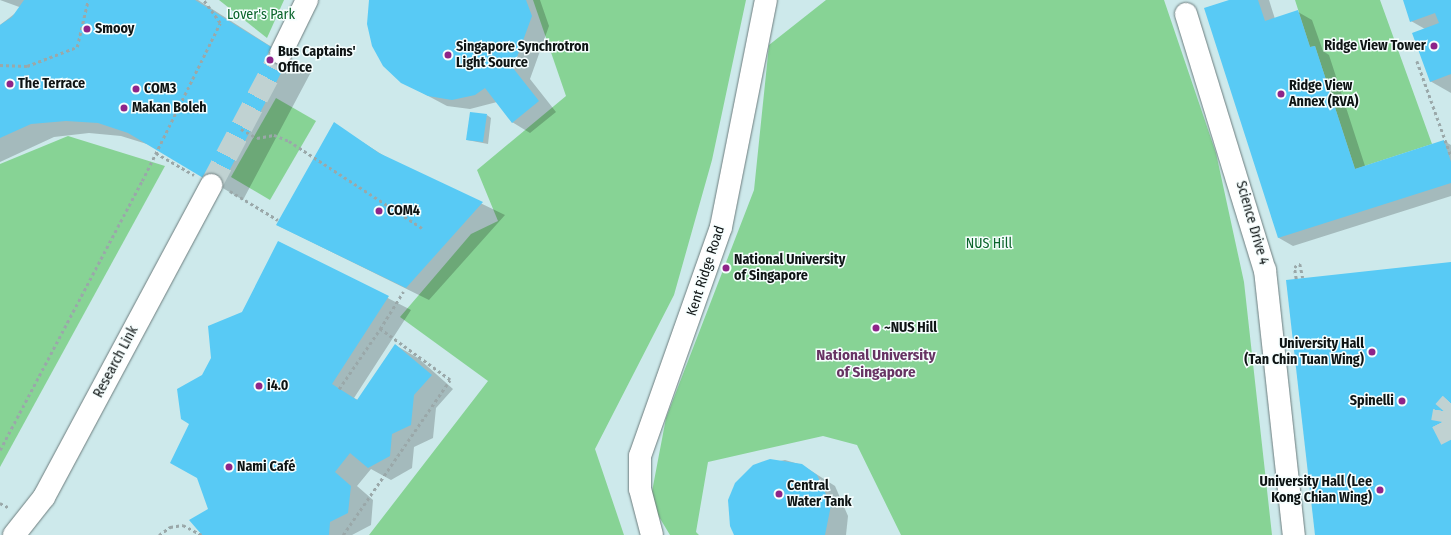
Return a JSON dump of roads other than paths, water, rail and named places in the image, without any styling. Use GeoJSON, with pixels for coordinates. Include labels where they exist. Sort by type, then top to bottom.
{"type":"FeatureCollection","features":[{"type":"Feature","properties":{"kind":"street"},"geometry":{"type":"LineString","coordinates":[[281,53],[307,0]]}},
{"type":"Feature","properties":{"kind":"street","name":"Kent Ridge Road"},"geometry":{"type":"LineString","coordinates":[[652,535],[640,489],[640,456],[721,227],[766,0]]}},
{"type":"Feature","properties":{"kind":"street","name":"Science Drive 4"},"geometry":{"type":"LineString","coordinates":[[1186,14],[1266,270],[1294,535]]}},
{"type":"Feature","properties":{"kind":"street","name":"Research Link"},"geometry":{"type":"LineString","coordinates":[[14,535],[44,497],[220,187]]}},
{"type":"Feature","properties":{"kind":"street"},"geometry":{"type":"LineString","coordinates":[[0,531],[4,535]]}},
{"type":"Feature","properties":{"kind":"tunnel"},"geometry":{"type":"LineString","coordinates":[[211,185],[281,53]]}},
{"type":"Feature","properties":{"kind":"tunnel"},"geometry":{"type":"LineString","coordinates":[[1451,403],[1444,411],[1442,422],[1451,440]]}},
{"type":"Feature","properties":{"kind":"place","name":"Smooy"},"geometry":{"type":"Point","coordinates":[87,29]}},
{"type":"Feature","properties":{"kind":"place","name":"Ridge View Tower"},"geometry":{"type":"Point","coordinates":[1434,46]}},
{"type":"Feature","properties":{"kind":"place","name":"Singapore Synchrotron Light Source"},"geometry":{"type":"Point","coordinates":[448,55]}},
{"type":"Feature","properties":{"kind":"place","name":"Bus Captains' Office"},"geometry":{"type":"Point","coordinates":[270,60]}},
{"type":"Feature","properties":{"kind":"place","name":"The Terrace"},"geometry":{"type":"Point","coordinates":[10,84]}},
{"type":"Feature","properties":{"kind":"place","name":"COM3"},"geometry":{"type":"Point","coordinates":[136,89]}},
{"type":"Feature","properties":{"kind":"place","name":"Ridge View Annex (RVA)"},"geometry":{"type":"Point","coordinates":[1281,94]}},
{"type":"Feature","properties":{"kind":"place","name":"Makan Boleh"},"geometry":{"type":"Point","coordinates":[124,108]}},
{"type":"Feature","properties":{"kind":"place","name":"COM4"},"geometry":{"type":"Point","coordinates":[379,211]}},
{"type":"Feature","properties":{"kind":"place","name":"National University of Singapore"},"geometry":{"type":"Point","coordinates":[726,268]}},
{"type":"Feature","properties":{"kind":"place","name":"~NUS Hill"},"geometry":{"type":"Point","coordinates":[876,328]}},
{"type":"Feature","properties":{"kind":"place","name":"University Hall (Tan Chin Tuan Wing)"},"geometry":{"type":"Point","coordinates":[1372,352]}},
{"type":"Feature","properties":{"kind":"place","name":"i4.0"},"geometry":{"type":"Point","coordinates":[259,386]}},
{"type":"Feature","properties":{"kind":"place","name":"Spinelli"},"geometry":{"type":"Point","coordinates":[1402,401]}},
{"type":"Feature","properties":{"kind":"place","name":"Nami Café"},"geometry":{"type":"Point","coordinates":[229,467]}},
{"type":"Feature","properties":{"kind":"place","name":"University Hall (Lee Kong Chian Wing)"},"geometry":{"type":"Point","coordinates":[1380,490]}},
{"type":"Feature","properties":{"kind":"place","name":"Central Water Tank"},"geometry":{"type":"Point","coordinates":[779,494]}},
{"type":"Feature","properties":{"kind":"district","name":"National University of Singapore"},"geometry":{"type":"Point","coordinates":[876,364]}},
{"type":"Feature","properties":{"kind":"park label","name":"Lover's Park"},"geometry":{"type":"Point","coordinates":[261,15]}},
{"type":"Feature","properties":{"kind":"park label","name":"NUS Hill"},"geometry":{"type":"Point","coordinates":[989,244]}}]}
